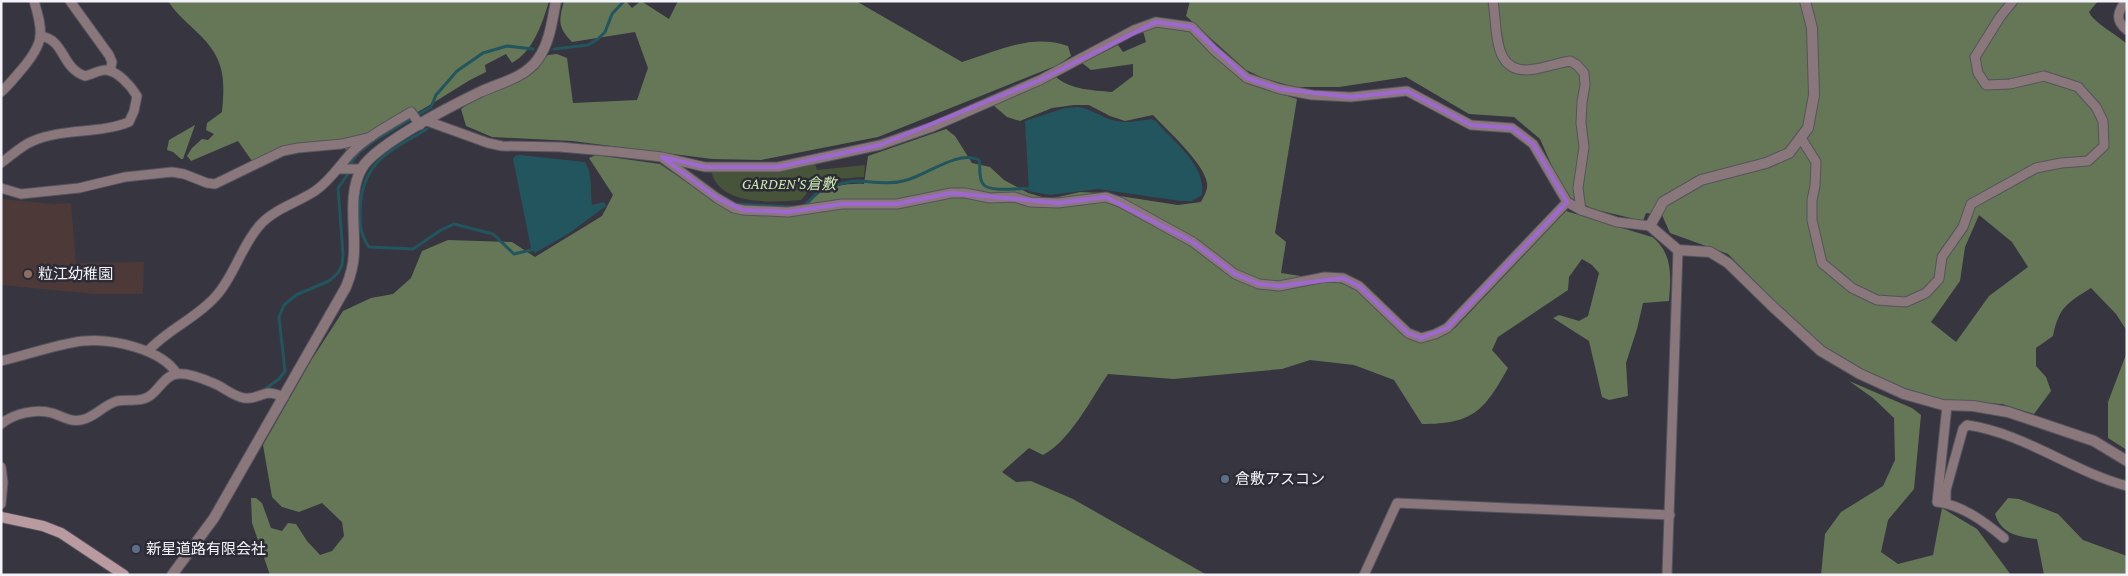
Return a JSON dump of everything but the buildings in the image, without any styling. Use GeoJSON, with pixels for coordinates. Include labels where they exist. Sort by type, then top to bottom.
{"type":"FeatureCollection","features":[{"type":"Feature","properties":{"kind":"main road"},"geometry":{"type":"LineString","coordinates":[[1,518],[42,526],[61,533],[124,575]]}},
{"type":"Feature","properties":{"kind":"street"},"geometry":{"type":"LineString","coordinates":[[1,92],[35,53],[40,36],[40,19],[34,1]]}},
{"type":"Feature","properties":{"kind":"street"},"geometry":{"type":"LineString","coordinates":[[70,1],[109,55],[112,62],[110,71]]}},
{"type":"Feature","properties":{"kind":"street"},"geometry":{"type":"LineString","coordinates":[[148,351],[162,337],[216,297],[229,280],[251,238],[268,217],[314,191],[386,145],[419,120],[525,72],[538,60],[548,42],[556,1]]}},
{"type":"Feature","properties":{"kind":"street"},"geometry":{"type":"LineString","coordinates":[[1493,1],[1502,59],[1509,67],[1520,70],[1535,69],[1570,61],[1577,65],[1584,73],[1585,85],[1581,122],[1584,147],[1578,188],[1581,210]]}},
{"type":"Feature","properties":{"kind":"street"},"geometry":{"type":"LineString","coordinates":[[1650,226],[1662,202],[1701,180],[1766,163],[1789,153],[1808,128],[1814,95],[1812,28],[1805,1]]}},
{"type":"Feature","properties":{"kind":"street"},"geometry":{"type":"LineString","coordinates":[[1801,138],[1816,162],[1812,220],[1822,263],[1852,288],[1877,300],[1906,302],[1926,293],[1938,279],[1942,257],[1963,227],[1971,204],[2036,168],[2061,163],[2088,161],[2104,146],[2103,121],[2096,107],[2078,87],[2044,76],[2010,84],[1986,85],[1978,73],[1975,57],[2000,17],[2013,1]]}},
{"type":"Feature","properties":{"kind":"street"},"geometry":{"type":"LineString","coordinates":[[2126,1],[2118,17],[2122,26],[2127,30]]}},
{"type":"Feature","properties":{"kind":"street"},"geometry":{"type":"LineString","coordinates":[[172,575],[214,518],[346,287],[352,270],[355,189],[350,168],[352,152],[411,112],[419,120],[502,146],[560,147],[662,157],[705,167],[778,166],[880,145],[932,127],[1040,80],[1134,30],[1156,22],[1192,27],[1214,50],[1247,78],[1280,89],[1312,95],[1351,97],[1406,92],[1471,125],[1512,128],[1533,144],[1567,202],[1581,210],[1617,222],[1650,226],[1678,250],[1710,252],[1728,262],[1820,351],[1852,369],[1904,394],[1947,406],[1973,406],[2008,412],[2094,441],[2127,461]]}},
{"type":"Feature","properties":{"kind":"street"},"geometry":{"type":"LineString","coordinates":[[1,163],[34,140],[78,130],[121,125],[129,122],[134,111],[137,96],[120,77],[110,71],[103,70],[85,76],[80,74],[68,65],[55,41],[50,37],[40,36]]}},
{"type":"Feature","properties":{"kind":"street"},"geometry":{"type":"LineString","coordinates":[[1,188],[21,194],[79,188],[125,177],[172,172],[215,184],[283,151],[342,144],[372,137]]}},
{"type":"Feature","properties":{"kind":"street"},"geometry":{"type":"LineString","coordinates":[[662,157],[717,198],[734,208],[743,210],[788,212],[842,204],[897,204],[951,193],[965,193],[990,198],[1014,197],[1030,202],[1058,203],[1106,197],[1120,202],[1193,242],[1235,274],[1259,284],[1279,286],[1325,278],[1343,278],[1359,286],[1408,333],[1421,338],[1447,328],[1567,202]]}},
{"type":"Feature","properties":{"kind":"street"},"geometry":{"type":"LineString","coordinates":[[1667,575],[1678,250]]}},
{"type":"Feature","properties":{"kind":"street"},"geometry":{"type":"LineString","coordinates":[[1,361],[84,341],[108,342],[148,351],[167,361],[175,371],[213,383],[243,398],[252,399],[270,393],[284,397]]}},
{"type":"Feature","properties":{"kind":"street"},"geometry":{"type":"LineString","coordinates":[[1,424],[26,413],[40,411],[51,412],[72,420],[89,418],[107,405],[118,401],[144,399],[151,395],[175,371]]}},
{"type":"Feature","properties":{"kind":"street"},"geometry":{"type":"LineString","coordinates":[[1947,406],[1937,502],[1954,505],[1985,522],[2004,538]]}},
{"type":"Feature","properties":{"kind":"street"},"geometry":{"type":"LineString","coordinates":[[1946,503],[1946,490],[1967,424],[2004,433],[2092,475],[2127,486]]}},
{"type":"Feature","properties":{"kind":"street"},"geometry":{"type":"LineString","coordinates":[[1,467],[3,482],[1,504]]}},
{"type":"Feature","properties":{"kind":"street"},"geometry":{"type":"LineString","coordinates":[[1364,575],[1397,503],[1670,515]]}},
{"type":"Feature","properties":{"kind":"highlighted area"},"geometry":{"type":"Polygon","coordinates":[[[1156,22],[1192,27],[1247,78],[1280,89],[1351,97],[1407,91],[1471,125],[1512,128],[1533,144],[1567,202],[1447,328],[1421,338],[1408,333],[1359,286],[1343,278],[1279,286],[1259,284],[1235,274],[1193,242],[1106,197],[1058,203],[951,193],[897,204],[842,204],[788,212],[743,210],[717,198],[662,157],[705,167],[778,167],[880,145],[1040,80],[1156,22]]]}},
{"type":"Feature","properties":{"kind":"shaded area"},"geometry":{"type":"Polygon","coordinates":[[[1,199],[54,204],[71,203],[76,263],[144,262],[143,294],[94,294],[1,285],[1,199]]]}},
{"type":"Feature","properties":{"kind":"green space"},"geometry":{"type":"Polygon","coordinates":[[[168,1],[549,1],[536,36],[526,52],[519,58],[512,63],[506,54],[485,65],[486,72],[349,152],[336,142],[288,146],[252,161],[238,141],[191,161],[187,156],[192,148],[202,139],[208,140],[214,134],[206,130],[207,123],[222,112],[222,70],[208,44],[168,1]]]}},
{"type":"Feature","properties":{"kind":"green space"},"geometry":{"type":"Polygon","coordinates":[[[564,1],[626,1],[632,8],[641,1],[669,19],[678,1],[856,1],[962,62],[1015,45],[1041,41],[1068,46],[1071,56],[1058,65],[878,137],[761,160],[712,159],[572,141],[492,137],[466,126],[461,109],[478,97],[528,76],[548,55],[557,54],[567,58],[573,103],[637,100],[648,68],[635,32],[572,42],[567,37],[560,23],[564,1]]]}},
{"type":"Feature","properties":{"kind":"green space"},"geometry":{"type":"Polygon","coordinates":[[[1190,1],[2098,1],[2089,12],[2091,16],[2127,44],[2127,331],[2116,314],[2091,288],[2070,302],[2058,318],[2053,336],[2036,348],[2036,366],[2046,377],[2051,391],[2034,414],[2002,404],[1946,401],[1901,387],[1862,370],[1826,349],[1778,305],[1728,254],[1670,233],[1662,215],[1646,213],[1643,221],[1593,209],[1571,198],[1559,182],[1540,139],[1514,117],[1469,114],[1406,77],[1339,87],[1295,87],[1263,78],[1246,70],[1186,16],[1190,1]],[[1979,215],[1965,247],[1960,281],[1931,322],[1956,342],[1989,296],[2028,267],[2012,242],[1979,215]]]}},
{"type":"Feature","properties":{"kind":"green space"},"geometry":{"type":"Polygon","coordinates":[[[1156,26],[1190,32],[1212,55],[1246,83],[1297,99],[1275,233],[1286,242],[1281,273],[1334,281],[1357,289],[1395,327],[1419,342],[1440,336],[1455,328],[1566,211],[1652,237],[1664,250],[1667,258],[1670,274],[1669,301],[1643,303],[1626,363],[1628,396],[1609,400],[1602,397],[1589,341],[1553,318],[1559,315],[1579,321],[1588,316],[1599,273],[1592,265],[1582,259],[1569,277],[1568,290],[1498,337],[1492,350],[1508,368],[1484,405],[1465,418],[1422,424],[1394,380],[1354,365],[1310,360],[1282,369],[1174,379],[1108,374],[1071,430],[1053,449],[1043,455],[1029,448],[1002,472],[1016,482],[1031,481],[1073,499],[1207,575],[270,575],[252,523],[251,498],[256,498],[262,503],[271,528],[282,531],[288,523],[296,524],[307,541],[320,555],[332,551],[344,536],[342,522],[322,503],[299,512],[282,507],[272,497],[263,445],[312,359],[343,311],[371,298],[393,294],[411,278],[422,251],[448,240],[512,242],[535,257],[602,216],[613,195],[589,158],[596,155],[660,164],[732,213],[804,210],[813,197],[822,191],[840,186],[864,184],[868,156],[946,129],[955,136],[972,163],[990,167],[1004,180],[1028,193],[1049,199],[1080,192],[1100,193],[1178,205],[1201,202],[1207,188],[1204,175],[1184,147],[1153,115],[1125,121],[1110,116],[1089,105],[1074,105],[1052,108],[1020,121],[1007,117],[993,105],[1056,77],[1075,87],[1112,92],[1133,76],[1133,64],[1091,70],[1082,63],[1118,45],[1123,52],[1146,42],[1143,31],[1156,26]]]}},
{"type":"Feature","properties":{"kind":"green space"},"geometry":{"type":"Polygon","coordinates":[[[195,125],[183,159],[167,150],[169,140],[195,125]]]}},
{"type":"Feature","properties":{"kind":"green space","name":"GARDEN'S倉敷"},"geometry":{"type":"Polygon","coordinates":[[[815,164],[817,170],[865,165],[864,177],[837,179],[822,183],[808,192],[801,200],[763,201],[736,197],[725,191],[716,183],[711,171],[753,172],[815,164]]]}},
{"type":"Feature","properties":{"kind":"green space"},"geometry":{"type":"Polygon","coordinates":[[[2127,352],[2127,450],[2108,438],[2108,402],[2127,352]]]}},
{"type":"Feature","properties":{"kind":"green space"},"geometry":{"type":"Polygon","coordinates":[[[1849,381],[1912,408],[1921,415],[1914,489],[1888,520],[1881,552],[1898,564],[1933,555],[1942,508],[1977,529],[2011,575],[1821,575],[1825,534],[1841,512],[1883,486],[1895,460],[1894,418],[1873,398],[1849,381]]]}},
{"type":"Feature","properties":{"kind":"green space"},"geometry":{"type":"Polygon","coordinates":[[[2008,498],[2019,499],[2058,514],[2083,540],[2127,556],[2127,575],[2044,575],[2037,539],[2012,533],[2006,530],[1998,521],[1995,514],[2008,498]]]}},
{"type":"Feature","properties":{"kind":"water"},"geometry":{"type":"Polygon","coordinates":[[[1078,107],[1122,122],[1151,119],[1156,121],[1194,163],[1202,184],[1202,195],[1192,201],[1181,201],[1098,189],[1050,195],[1029,191],[1025,121],[1065,108],[1078,107]]]}},
{"type":"Feature","properties":{"kind":"water"},"geometry":{"type":"Polygon","coordinates":[[[515,156],[585,162],[590,178],[592,205],[604,202],[606,206],[568,234],[535,253],[531,248],[513,159],[515,156]]]}},
{"type":"Feature","properties":{"kind":"waterway"},"geometry":{"type":"LineString","coordinates":[[554,49],[588,45],[598,39],[605,32],[612,14],[624,1]]}},
{"type":"Feature","properties":{"kind":"waterway"},"geometry":{"type":"LineString","coordinates":[[264,390],[279,379],[285,371],[279,317],[284,305],[296,295],[329,281],[338,273],[342,265],[343,254],[338,188],[348,174],[352,161],[359,152],[375,140],[431,107],[436,95],[457,71],[483,53],[507,46],[533,49]]}},
{"type":"Feature","properties":{"kind":"waterway"},"geometry":{"type":"LineString","coordinates":[[427,129],[380,159],[366,180],[362,193],[360,221],[362,234],[369,247],[413,249],[441,230],[454,224],[493,234],[514,254],[535,249]]}},
{"type":"Feature","properties":{"kind":"waterway"},"geometry":{"type":"LineString","coordinates":[[801,207],[824,189],[845,182],[901,182],[962,158],[979,160],[981,178],[986,187],[999,189],[1033,188]]}},
{"type":"Feature","properties":{"kind":"waterway"},"geometry":{"type":"LineString","coordinates":[[727,199],[736,204],[792,207]]}},
{"type":"Feature","properties":{"kind":"waterway"},"geometry":{"type":"LineString","coordinates":[[88,413],[104,403]]}},
{"type":"Feature","properties":{"kind":"place","name":"粒江幼稚園"},"geometry":{"type":"Point","coordinates":[28,274]}},
{"type":"Feature","properties":{"kind":"place","name":"倉敷アスコン"},"geometry":{"type":"Point","coordinates":[1225,479]}},
{"type":"Feature","properties":{"kind":"place","name":"新星道路有限会社"},"geometry":{"type":"Point","coordinates":[136,549]}}]}
